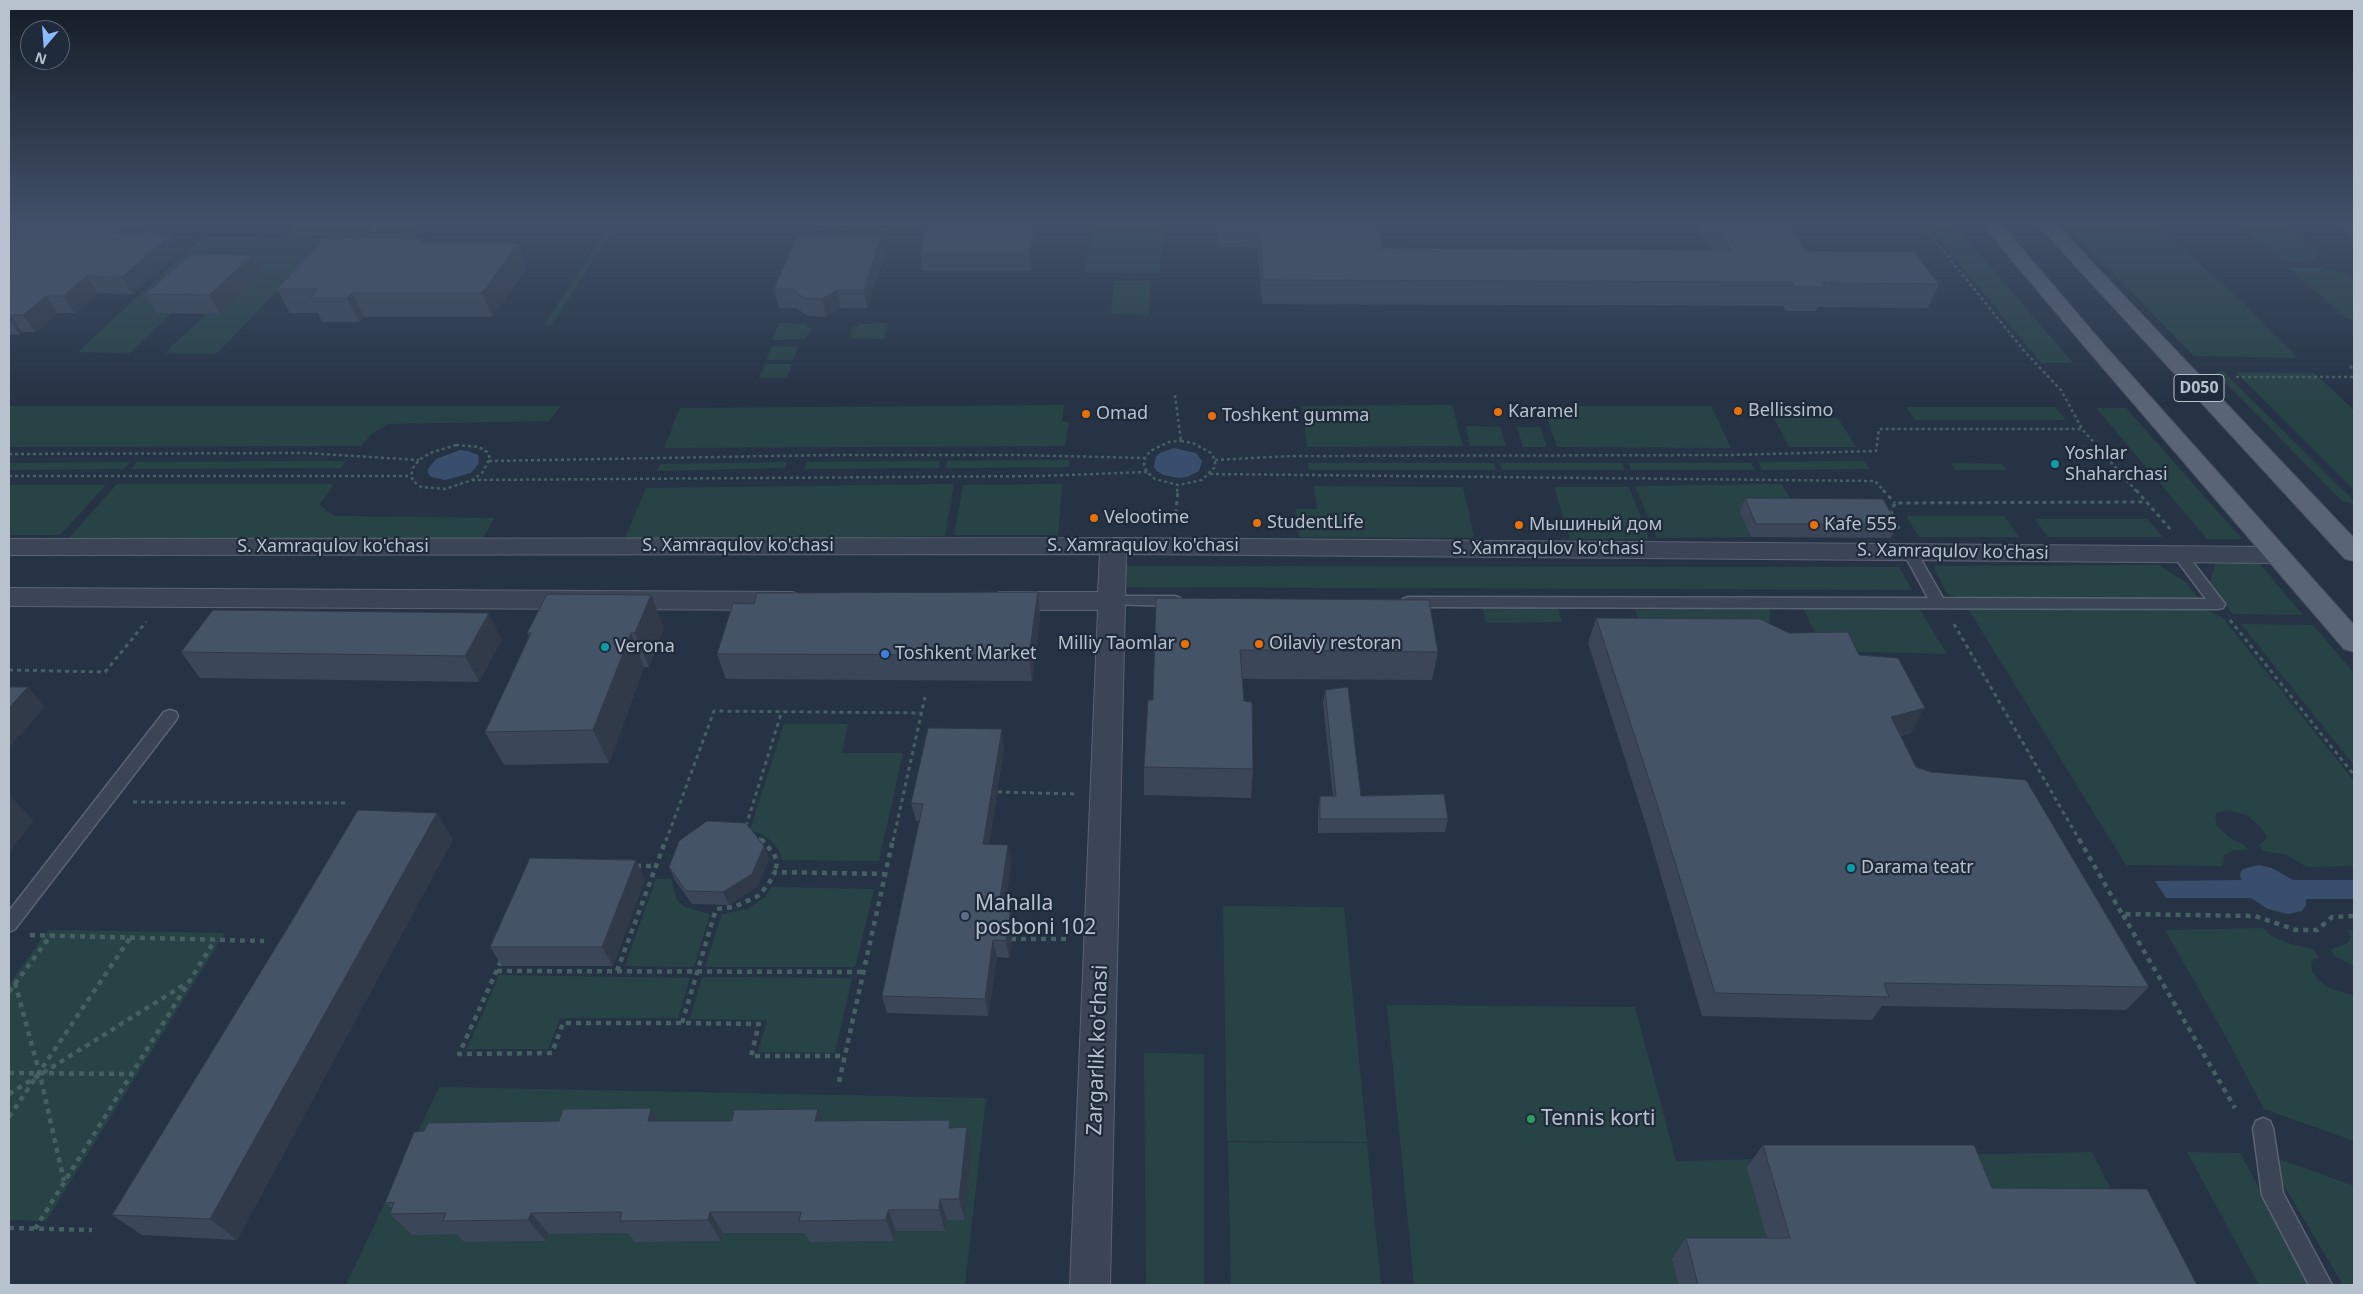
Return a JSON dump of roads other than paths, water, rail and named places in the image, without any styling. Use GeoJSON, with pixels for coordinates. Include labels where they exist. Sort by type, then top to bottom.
{"type":"FeatureCollection","features":[{"type":"Feature","properties":{"kind":"main road","name":"D050"},"geometry":{"type":"LineString","coordinates":[[2042,283],[2354,642]]}},
{"type":"Feature","properties":{"kind":"main road","name":"D050"},"geometry":{"type":"LineString","coordinates":[[2102,283],[2354,553]]}},
{"type":"Feature","properties":{"kind":"street","name":"Zargarlik ko'chasi"},"geometry":{"type":"LineString","coordinates":[[1090,1285],[1113,546]]}},
{"type":"Feature","properties":{"kind":"street","name":"S. Xamraqulov ko'chasi"},"geometry":{"type":"LineString","coordinates":[[9,547],[1179,546],[2278,555]]}},
{"type":"Feature","properties":{"kind":"street"},"geometry":{"type":"LineString","coordinates":[[9,597],[813,601]]}},
{"type":"Feature","properties":{"kind":"street"},"geometry":{"type":"LineString","coordinates":[[972,601],[1112,601]]}},
{"type":"Feature","properties":{"kind":"lane"},"geometry":{"type":"LineString","coordinates":[[1910,552],[1940,603]]}},
{"type":"Feature","properties":{"kind":"lane"},"geometry":{"type":"LineString","coordinates":[[1390,602],[2218,604],[2180,554]]}},
{"type":"Feature","properties":{"kind":"lane"},"geometry":{"type":"LineString","coordinates":[[1112,601],[1191,602]]}},
{"type":"Feature","properties":{"kind":"lane"},"geometry":{"type":"LineString","coordinates":[[9,924],[170,716]]}},
{"type":"Feature","properties":{"kind":"lane"},"geometry":{"type":"LineString","coordinates":[[2263,1128],[2273,1195],[2321,1285]]}},
{"type":"Feature","properties":{"kind":"water"},"geometry":{"type":"Polygon","coordinates":[[[1174,448],[1196,453],[1202,461],[1199,471],[1187,477],[1179,478],[1163,475],[1157,471],[1154,467],[1156,457],[1160,453],[1174,448]]]}},
{"type":"Feature","properties":{"kind":"water"},"geometry":{"type":"Polygon","coordinates":[[[460,450],[478,455],[479,463],[471,473],[445,480],[431,477],[428,469],[436,459],[460,450]]]}},
{"type":"Feature","properties":{"kind":"water"},"geometry":{"type":"Polygon","coordinates":[[[2259,865],[2272,868],[2293,880],[2354,880],[2354,899],[2306,899],[2306,905],[2302,911],[2288,914],[2268,909],[2251,898],[2166,898],[2155,881],[2241,880],[2240,874],[2243,869],[2259,865]]]}},
{"type":"Feature","properties":{"kind":"place","name":"Bellissimo"},"geometry":{"type":"Point","coordinates":[1738,411]}},
{"type":"Feature","properties":{"kind":"place","name":"Karamel"},"geometry":{"type":"Point","coordinates":[1498,412]}},
{"type":"Feature","properties":{"kind":"place","name":"Omad"},"geometry":{"type":"Point","coordinates":[1086,414]}},
{"type":"Feature","properties":{"kind":"place","name":"Toshkent gumma"},"geometry":{"type":"Point","coordinates":[1212,416]}},
{"type":"Feature","properties":{"kind":"place","name":"Yoshlar Shaharchasi"},"geometry":{"type":"Point","coordinates":[2055,464]}},
{"type":"Feature","properties":{"kind":"place","name":"Velootime"},"geometry":{"type":"Point","coordinates":[1094,518]}},
{"type":"Feature","properties":{"kind":"place","name":"StudentLife"},"geometry":{"type":"Point","coordinates":[1257,523]}},
{"type":"Feature","properties":{"kind":"place","name":"Мышиный дом"},"geometry":{"type":"Point","coordinates":[1519,525]}},
{"type":"Feature","properties":{"kind":"place","name":"Kafe 555"},"geometry":{"type":"Point","coordinates":[1814,525]}},
{"type":"Feature","properties":{"kind":"place","name":"Milliy Taomlar"},"geometry":{"type":"Point","coordinates":[1185,644]}},
{"type":"Feature","properties":{"kind":"place","name":"Oilaviy restoran"},"geometry":{"type":"Point","coordinates":[1259,644]}},
{"type":"Feature","properties":{"kind":"place","name":"Verona"},"geometry":{"type":"Point","coordinates":[605,647]}},
{"type":"Feature","properties":{"kind":"place","name":"Toshkent Market"},"geometry":{"type":"Point","coordinates":[885,654]}},
{"type":"Feature","properties":{"kind":"place","name":"Darama teatr"},"geometry":{"type":"Point","coordinates":[1851,868]}},
{"type":"Feature","properties":{"kind":"place","name":"Mahalla posboni 102"},"geometry":{"type":"Point","coordinates":[965,916]}},
{"type":"Feature","properties":{"kind":"place","name":"Tennis korti"},"geometry":{"type":"Point","coordinates":[1531,1119]}}]}
